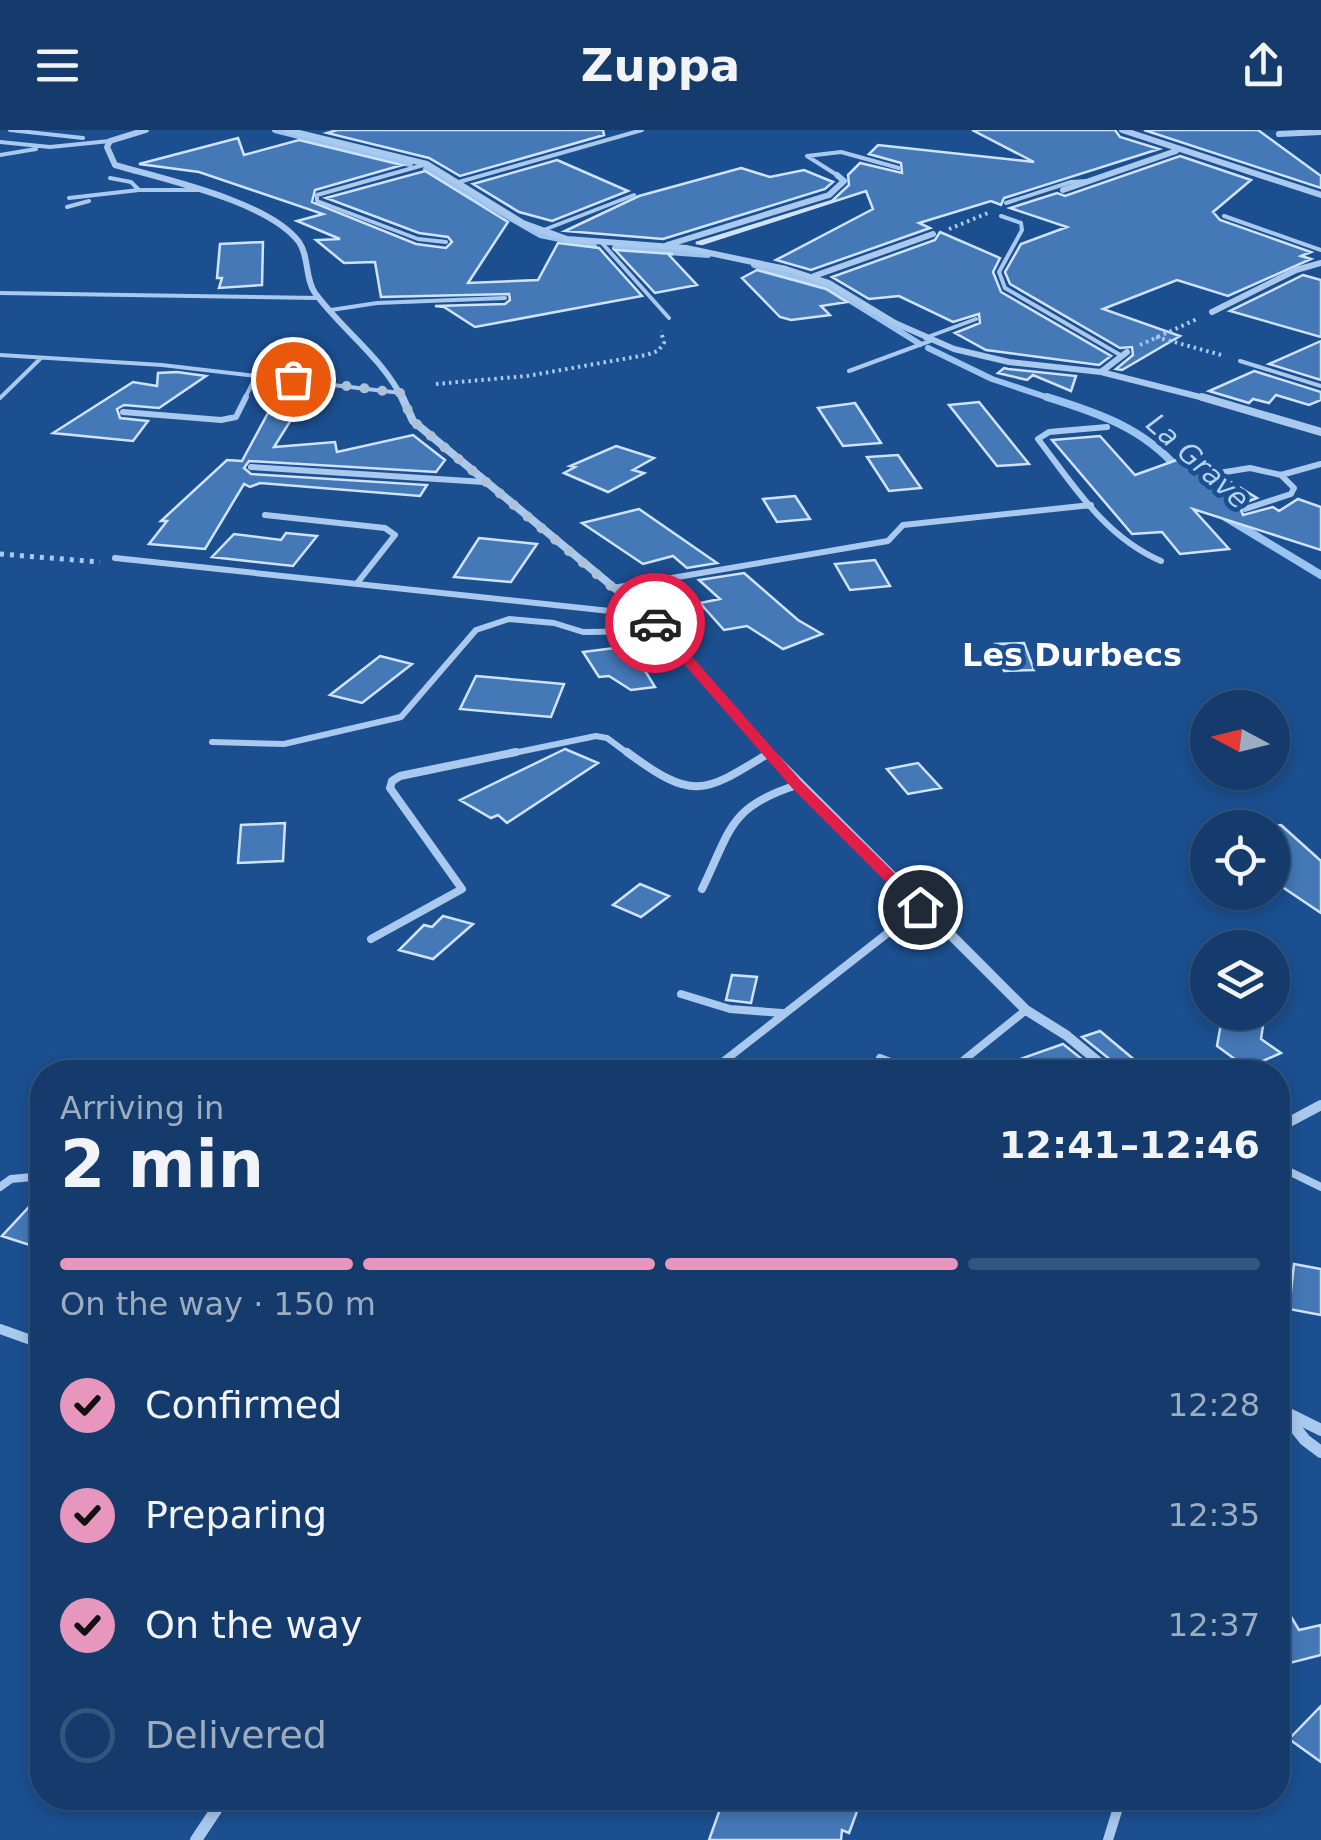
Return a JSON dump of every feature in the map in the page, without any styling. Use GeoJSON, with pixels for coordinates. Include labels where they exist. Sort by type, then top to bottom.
{"type":"FeatureCollection","features":[{"type":"Feature","properties":{"kind":"street"},"geometry":{"type":"LineString","coordinates":[[146,130],[110,140],[107,148],[112,162],[121,169],[229,197],[288,232],[301,244],[312,290],[391,375],[413,421],[647,615],[797,785],[920,907],[1026,1010],[1096,1060]]}},
{"type":"Feature","properties":{"kind":"street"},"geometry":{"type":"LineString","coordinates":[[287,130],[427,164],[542,231],[602,243],[661,246],[742,259],[813,277],[928,340],[1009,362],[1101,372],[1260,412],[1321,432]]}},
{"type":"Feature","properties":{"kind":"street"},"geometry":{"type":"LineString","coordinates":[[1122,130],[1321,194]]}},
{"type":"Feature","properties":{"kind":"street"},"geometry":{"type":"LineString","coordinates":[[1279,134],[1321,132]]}},
{"type":"Feature","properties":{"kind":"street"},"geometry":{"type":"LineString","coordinates":[[1063,190],[1177,150]]}},
{"type":"Feature","properties":{"kind":"street"},"geometry":{"type":"LineString","coordinates":[[661,246],[829,195],[844,181],[837,175]]}},
{"type":"Feature","properties":{"kind":"street"},"geometry":{"type":"LineString","coordinates":[[813,277],[934,234]]}},
{"type":"Feature","properties":{"kind":"street"},"geometry":{"type":"LineString","coordinates":[[1212,312],[1280,277],[1321,262]]}},
{"type":"Feature","properties":{"kind":"street"},"geometry":{"type":"LineString","coordinates":[[1101,372],[1124,354]]}},
{"type":"Feature","properties":{"kind":"street"},"geometry":{"type":"LineString","coordinates":[[1290,1122],[1321,1105]]}},
{"type":"Feature","properties":{"kind":"street"},"geometry":{"type":"LineString","coordinates":[[1290,1413],[1321,1430]]}},
{"type":"Feature","properties":{"kind":"street"},"geometry":{"type":"LineString","coordinates":[[1290,1421],[1304,1440],[1321,1452]]}},
{"type":"Feature","properties":{"kind":"street"},"geometry":{"type":"LineString","coordinates":[[196,1840],[216,1810]]}},
{"type":"Feature","properties":{"kind":"lane"},"geometry":{"type":"LineString","coordinates":[[10,130],[92,141]]}},
{"type":"Feature","properties":{"kind":"lane"},"geometry":{"type":"LineString","coordinates":[[459,182],[642,130]]}},
{"type":"Feature","properties":{"kind":"lane"},"geometry":{"type":"LineString","coordinates":[[0,134],[18,132]]}},
{"type":"Feature","properties":{"kind":"lane"},"geometry":{"type":"LineString","coordinates":[[0,155],[110,140]]}},
{"type":"Feature","properties":{"kind":"lane"},"geometry":{"type":"LineString","coordinates":[[0,142],[50,147]]}},
{"type":"Feature","properties":{"kind":"lane"},"geometry":{"type":"LineString","coordinates":[[837,175],[807,156],[847,152],[899,168]]}},
{"type":"Feature","properties":{"kind":"lane"},"geometry":{"type":"LineString","coordinates":[[427,164],[317,195],[316,201],[418,239],[446,242]]}},
{"type":"Feature","properties":{"kind":"lane"},"geometry":{"type":"LineString","coordinates":[[110,178],[130,182],[139,190]]}},
{"type":"Feature","properties":{"kind":"lane"},"geometry":{"type":"LineString","coordinates":[[1006,203],[1070,182],[1096,181]]}},
{"type":"Feature","properties":{"kind":"lane"},"geometry":{"type":"LineString","coordinates":[[69,198],[139,190],[203,190]]}},
{"type":"Feature","properties":{"kind":"lane"},"geometry":{"type":"LineString","coordinates":[[66,206],[102,195]]}},
{"type":"Feature","properties":{"kind":"lane"},"geometry":{"type":"LineString","coordinates":[[542,231],[634,195]]}},
{"type":"Feature","properties":{"kind":"lane"},"geometry":{"type":"LineString","coordinates":[[1001,216],[1021,223],[1022,230],[999,272],[1005,288],[1124,354]]}},
{"type":"Feature","properties":{"kind":"lane"},"geometry":{"type":"LineString","coordinates":[[1224,216],[1321,250]]}},
{"type":"Feature","properties":{"kind":"lane"},"geometry":{"type":"LineString","coordinates":[[602,243],[661,305],[668,318]]}},
{"type":"Feature","properties":{"kind":"lane"},"geometry":{"type":"LineString","coordinates":[[0,293],[318,298]]}},
{"type":"Feature","properties":{"kind":"lane"},"geometry":{"type":"LineString","coordinates":[[331,310],[377,303],[505,298]]}},
{"type":"Feature","properties":{"kind":"lane"},"geometry":{"type":"LineString","coordinates":[[848,371],[906,355],[928,340],[976,319]]}},
{"type":"Feature","properties":{"kind":"lane"},"geometry":{"type":"LineString","coordinates":[[0,355],[257,374],[400,393]]}},
{"type":"Feature","properties":{"kind":"lane"},"geometry":{"type":"LineString","coordinates":[[0,398],[40,358]]}},
{"type":"Feature","properties":{"kind":"lane"},"geometry":{"type":"LineString","coordinates":[[1240,361],[1321,386]]}},
{"type":"Feature","properties":{"kind":"lane"},"geometry":{"type":"LineString","coordinates":[[122,412],[222,420],[236,417],[257,374]]}},
{"type":"Feature","properties":{"kind":"lane"},"geometry":{"type":"LineString","coordinates":[[1107,427],[1049,432],[1038,439],[1122,541],[1140,554],[1161,561]]}},
{"type":"Feature","properties":{"kind":"lane"},"geometry":{"type":"LineString","coordinates":[[1219,473],[1243,468],[1282,475],[1321,464]]}},
{"type":"Feature","properties":{"kind":"lane"},"geometry":{"type":"LineString","coordinates":[[252,467],[484,482]]}},
{"type":"Feature","properties":{"kind":"lane"},"geometry":{"type":"LineString","coordinates":[[1245,509],[1291,494],[1294,488],[1282,475]]}},
{"type":"Feature","properties":{"kind":"lane"},"geometry":{"type":"LineString","coordinates":[[613,588],[888,541],[904,526],[1091,505]]}},
{"type":"Feature","properties":{"kind":"lane"},"geometry":{"type":"LineString","coordinates":[[265,515],[385,528],[395,534],[358,582]]}},
{"type":"Feature","properties":{"kind":"lane"},"geometry":{"type":"LineString","coordinates":[[116,558],[647,615]]}},
{"type":"Feature","properties":{"kind":"lane"},"geometry":{"type":"LineString","coordinates":[[212,742],[284,744],[402,717],[476,630],[509,619],[554,623],[583,632],[662,631]]}},
{"type":"Feature","properties":{"kind":"lane"},"geometry":{"type":"LineString","coordinates":[[371,939],[462,889],[390,788],[400,776],[596,736],[606,738],[676,782],[713,787],[770,753]]}},
{"type":"Feature","properties":{"kind":"lane"},"geometry":{"type":"LineString","coordinates":[[702,889],[725,832],[740,812],[764,794],[797,785]]}},
{"type":"Feature","properties":{"kind":"lane"},"geometry":{"type":"LineString","coordinates":[[725,1060],[920,907]]}},
{"type":"Feature","properties":{"kind":"lane"},"geometry":{"type":"LineString","coordinates":[[681,994],[717,1008],[782,1013]]}},
{"type":"Feature","properties":{"kind":"lane"},"geometry":{"type":"LineString","coordinates":[[963,1060],[1026,1010]]}},
{"type":"Feature","properties":{"kind":"lane"},"geometry":{"type":"LineString","coordinates":[[880,1058],[886,1060]]}},
{"type":"Feature","properties":{"kind":"lane"},"geometry":{"type":"LineString","coordinates":[[1290,1172],[1321,1187]]}},
{"type":"Feature","properties":{"kind":"lane"},"geometry":{"type":"LineString","coordinates":[[0,1188],[10,1180],[30,1178]]}},
{"type":"Feature","properties":{"kind":"lane"},"geometry":{"type":"LineString","coordinates":[[0,1328],[30,1339]]}},
{"type":"Feature","properties":{"kind":"lane"},"geometry":{"type":"LineString","coordinates":[[1108,1840],[1117,1810]]}},
{"type":"Feature","properties":{"kind":"path"},"geometry":{"type":"LineString","coordinates":[[1124,354],[1212,312]]}},
{"type":"Feature","properties":{"kind":"path"},"geometry":{"type":"LineString","coordinates":[[436,384],[527,376],[646,355],[664,343],[660,328],[668,318]]}},
{"type":"Feature","properties":{"kind":"path"},"geometry":{"type":"LineString","coordinates":[[1156,337],[1240,361]]}},
{"type":"Feature","properties":{"kind":"path"},"geometry":{"type":"LineString","coordinates":[[0,554],[95,562],[116,558]]}},
{"type":"Feature","properties":{"kind":"building"},"geometry":{"type":"Polygon","coordinates":[[[603,130],[604,135],[460,176],[429,158],[327,133],[603,130]]]}},
{"type":"Feature","properties":{"kind":"building"},"geometry":{"type":"Polygon","coordinates":[[[972,130],[1115,130],[1120,137],[1159,149],[1004,198],[1001,205],[991,201],[919,223],[930,228],[811,270],[776,260],[873,209],[866,191],[696,243],[832,201],[849,185],[848,175],[860,163],[902,173],[901,163],[869,154],[878,145],[1034,162],[972,130]]]}},
{"type":"Feature","properties":{"kind":"building"},"geometry":{"type":"Polygon","coordinates":[[[1144,130],[1258,130],[1321,176],[1321,188],[1144,130]]]}},
{"type":"Feature","properties":{"kind":"building"},"geometry":{"type":"Polygon","coordinates":[[[238,138],[244,155],[299,140],[402,165],[315,190],[312,202],[416,244],[446,248],[452,242],[448,237],[419,233],[326,198],[425,171],[508,222],[468,283],[538,280],[558,243],[599,248],[642,296],[475,327],[444,307],[435,306],[505,304],[510,300],[509,294],[381,297],[375,262],[344,263],[316,240],[340,239],[297,221],[323,214],[199,172],[139,164],[238,138]]]}},
{"type":"Feature","properties":{"kind":"building"},"geometry":{"type":"Polygon","coordinates":[[[1180,156],[1251,180],[1213,212],[1220,220],[1311,252],[1301,256],[1311,259],[1228,296],[1177,280],[1103,309],[1180,336],[1122,370],[1116,369],[1133,355],[1132,347],[1120,348],[1010,284],[1005,272],[1021,244],[1067,227],[1010,208],[1057,193],[1065,196],[1180,156]]]}},
{"type":"Feature","properties":{"kind":"building"},"geometry":{"type":"Polygon","coordinates":[[[557,160],[628,191],[552,221],[519,212],[473,184],[557,160]]]}},
{"type":"Feature","properties":{"kind":"building"},"geometry":{"type":"Polygon","coordinates":[[[741,168],[770,177],[804,170],[833,182],[825,189],[663,239],[565,231],[639,196],[741,168]]]}},
{"type":"Feature","properties":{"kind":"building"},"geometry":{"type":"Polygon","coordinates":[[[940,232],[1000,258],[993,272],[1001,292],[1111,356],[1099,365],[986,350],[955,333],[980,323],[979,314],[953,322],[899,296],[869,299],[832,277],[935,240],[940,232]]]}},
{"type":"Feature","properties":{"kind":"building"},"geometry":{"type":"Polygon","coordinates":[[[263,242],[262,285],[219,288],[220,244],[263,242]]]}},
{"type":"Feature","properties":{"kind":"building"},"geometry":{"type":"Polygon","coordinates":[[[615,250],[673,254],[669,255],[697,285],[655,293],[615,250]]]}},
{"type":"Feature","properties":{"kind":"building"},"geometry":{"type":"Polygon","coordinates":[[[757,270],[826,289],[847,302],[821,306],[830,315],[791,320],[780,317],[742,278],[757,270]]]}},
{"type":"Feature","properties":{"kind":"building"},"geometry":{"type":"Polygon","coordinates":[[[1303,275],[1321,280],[1321,337],[1230,311],[1303,275]]]}},
{"type":"Feature","properties":{"kind":"building"},"geometry":{"type":"Polygon","coordinates":[[[1321,341],[1321,380],[1269,364],[1321,341]]]}},
{"type":"Feature","properties":{"kind":"building"},"geometry":{"type":"Polygon","coordinates":[[[1004,368],[1076,376],[1071,391],[1033,375],[1027,380],[998,373],[1004,368]]]}},
{"type":"Feature","properties":{"kind":"building"},"geometry":{"type":"Polygon","coordinates":[[[1254,371],[1321,392],[1321,400],[1309,405],[1276,395],[1269,403],[1253,399],[1249,403],[1209,391],[1254,371]]]}},
{"type":"Feature","properties":{"kind":"building"},"geometry":{"type":"Polygon","coordinates":[[[158,373],[206,376],[159,408],[124,405],[117,409],[120,418],[148,421],[133,441],[53,433],[133,382],[157,386],[158,373]]]}},
{"type":"Feature","properties":{"kind":"building"},"geometry":{"type":"Polygon","coordinates":[[[282,387],[311,388],[274,447],[335,442],[337,452],[413,435],[445,460],[436,472],[249,461],[244,468],[251,474],[427,485],[420,496],[244,484],[205,549],[149,544],[167,521],[161,521],[227,460],[242,461],[282,387]]]}},
{"type":"Feature","properties":{"kind":"building"},"geometry":{"type":"Polygon","coordinates":[[[979,402],[1029,464],[997,466],[949,405],[979,402]]]}},
{"type":"Feature","properties":{"kind":"building"},"geometry":{"type":"Polygon","coordinates":[[[855,403],[881,443],[843,446],[818,408],[855,403]]]}},
{"type":"Feature","properties":{"kind":"building"},"geometry":{"type":"Polygon","coordinates":[[[1100,436],[1135,475],[1188,456],[1212,471],[1216,479],[1226,479],[1257,498],[1239,505],[1243,515],[1273,507],[1279,511],[1298,499],[1321,507],[1321,550],[1193,509],[1229,549],[1180,554],[1162,532],[1132,534],[1052,440],[1100,436]]]}},
{"type":"Feature","properties":{"kind":"building"},"geometry":{"type":"Polygon","coordinates":[[[616,446],[654,458],[633,470],[644,473],[608,492],[564,473],[575,467],[570,466],[616,446]]]}},
{"type":"Feature","properties":{"kind":"building"},"geometry":{"type":"Polygon","coordinates":[[[898,455],[921,488],[889,491],[867,457],[898,455]]]}},
{"type":"Feature","properties":{"kind":"building"},"geometry":{"type":"Polygon","coordinates":[[[795,496],[810,519],[777,522],[763,499],[795,496]]]}},
{"type":"Feature","properties":{"kind":"building"},"geometry":{"type":"Polygon","coordinates":[[[639,509],[717,563],[687,568],[673,556],[643,564],[582,523],[639,509]]]}},
{"type":"Feature","properties":{"kind":"building"},"geometry":{"type":"Polygon","coordinates":[[[286,533],[317,536],[293,566],[212,557],[234,534],[281,540],[286,533]]]}},
{"type":"Feature","properties":{"kind":"building"},"geometry":{"type":"Polygon","coordinates":[[[479,538],[537,544],[511,582],[454,577],[479,538]]]}},
{"type":"Feature","properties":{"kind":"building"},"geometry":{"type":"Polygon","coordinates":[[[875,560],[890,586],[850,590],[835,564],[875,560]]]}},
{"type":"Feature","properties":{"kind":"building"},"geometry":{"type":"Polygon","coordinates":[[[744,573],[798,620],[822,634],[783,649],[747,626],[724,630],[700,603],[720,599],[699,580],[744,573]]]}},
{"type":"Feature","properties":{"kind":"building"},"geometry":{"type":"Polygon","coordinates":[[[1024,643],[1034,670],[1004,671],[995,644],[1024,643]]]}},
{"type":"Feature","properties":{"kind":"building"},"geometry":{"type":"Polygon","coordinates":[[[630,646],[655,687],[631,690],[609,676],[599,677],[583,652],[630,646]]]}},
{"type":"Feature","properties":{"kind":"building"},"geometry":{"type":"Polygon","coordinates":[[[380,656],[412,664],[362,703],[330,695],[380,656]]]}},
{"type":"Feature","properties":{"kind":"building"},"geometry":{"type":"Polygon","coordinates":[[[476,676],[564,684],[551,717],[460,709],[476,676]]]}},
{"type":"Feature","properties":{"kind":"building"},"geometry":{"type":"Polygon","coordinates":[[[565,749],[598,763],[507,823],[498,815],[491,818],[460,800],[565,749]]]}},
{"type":"Feature","properties":{"kind":"building"},"geometry":{"type":"Polygon","coordinates":[[[918,763],[941,788],[908,794],[887,769],[918,763]]]}},
{"type":"Feature","properties":{"kind":"building"},"geometry":{"type":"Polygon","coordinates":[[[285,823],[283,861],[238,863],[241,825],[285,823]]]}},
{"type":"Feature","properties":{"kind":"building"},"geometry":{"type":"Polygon","coordinates":[[[1290,833],[1321,861],[1321,913],[1290,892],[1290,833]]]}},
{"type":"Feature","properties":{"kind":"building"},"geometry":{"type":"Polygon","coordinates":[[[640,884],[669,896],[641,917],[613,905],[640,884]]]}},
{"type":"Feature","properties":{"kind":"building"},"geometry":{"type":"Polygon","coordinates":[[[443,916],[473,924],[433,959],[399,950],[424,925],[432,927],[443,916]]]}},
{"type":"Feature","properties":{"kind":"building"},"geometry":{"type":"Polygon","coordinates":[[[732,975],[757,977],[751,1003],[726,1000],[732,975]]]}},
{"type":"Feature","properties":{"kind":"building"},"geometry":{"type":"Polygon","coordinates":[[[1220,1030],[1262,1030],[1261,1039],[1281,1053],[1265,1060],[1236,1060],[1217,1046],[1220,1030]]]}},
{"type":"Feature","properties":{"kind":"building"},"geometry":{"type":"Polygon","coordinates":[[[1100,1031],[1135,1060],[1111,1060],[1082,1037],[1100,1031]]]}},
{"type":"Feature","properties":{"kind":"building"},"geometry":{"type":"Polygon","coordinates":[[[1063,1044],[1083,1060],[1018,1060],[1063,1044]]]}},
{"type":"Feature","properties":{"kind":"building"},"geometry":{"type":"Polygon","coordinates":[[[30,1206],[30,1245],[2,1236],[30,1206]]]}},
{"type":"Feature","properties":{"kind":"building"},"geometry":{"type":"Polygon","coordinates":[[[1294,1264],[1321,1269],[1321,1315],[1290,1309],[1294,1264]]]}},
{"type":"Feature","properties":{"kind":"building"},"geometry":{"type":"Polygon","coordinates":[[[1290,1615],[1299,1630],[1321,1625],[1321,1655],[1290,1663],[1290,1615]]]}},
{"type":"Feature","properties":{"kind":"building"},"geometry":{"type":"Polygon","coordinates":[[[1321,1706],[1321,1762],[1290,1738],[1321,1706]]]}},
{"type":"Feature","properties":{"kind":"building"},"geometry":{"type":"Polygon","coordinates":[[[720,1810],[858,1810],[849,1833],[842,1830],[841,1840],[709,1840],[720,1810]]]}},
{"type":"Feature","properties":{"kind":"waterway","name":"La Grave"},"geometry":{"type":"LineString","coordinates":[[275,130],[410,164]]}},
{"type":"Feature","properties":{"kind":"waterway","name":"La Grave"},"geometry":{"type":"LineString","coordinates":[[426,169],[540,235],[594,246]]}},
{"type":"Feature","properties":{"kind":"waterway","name":"La Grave"},"geometry":{"type":"LineString","coordinates":[[615,248],[708,255]]}},
{"type":"Feature","properties":{"kind":"waterway","name":"La Grave"},"geometry":{"type":"LineString","coordinates":[[754,265],[830,288],[920,344]]}},
{"type":"Feature","properties":{"kind":"waterway","name":"La Grave"},"geometry":{"type":"LineString","coordinates":[[928,348],[992,379],[1055,400]]}},
{"type":"Feature","properties":{"kind":"waterway","name":"La Grave"},"geometry":{"type":"LineString","coordinates":[[1047,397],[1102,416],[1135,433],[1179,470]]}},
{"type":"Feature","properties":{"kind":"waterway","name":"La Grave"},"geometry":{"type":"LineString","coordinates":[[1217,512],[1321,575]]}},
{"type":"Feature","properties":{"kind":"way so far"},"geometry":{"type":"LineString","coordinates":[[293,379],[400,393],[413,421],[655,623]]}},
{"type":"Feature","properties":{"kind":"district","name":"Les Durbecs"},"geometry":{"type":"Point","coordinates":[1072,655]}},
{"type":"Feature","properties":{"kind":"route"},"geometry":{"type":"LineString","coordinates":[[655,623],[797,785],[920,907]]}}]}
